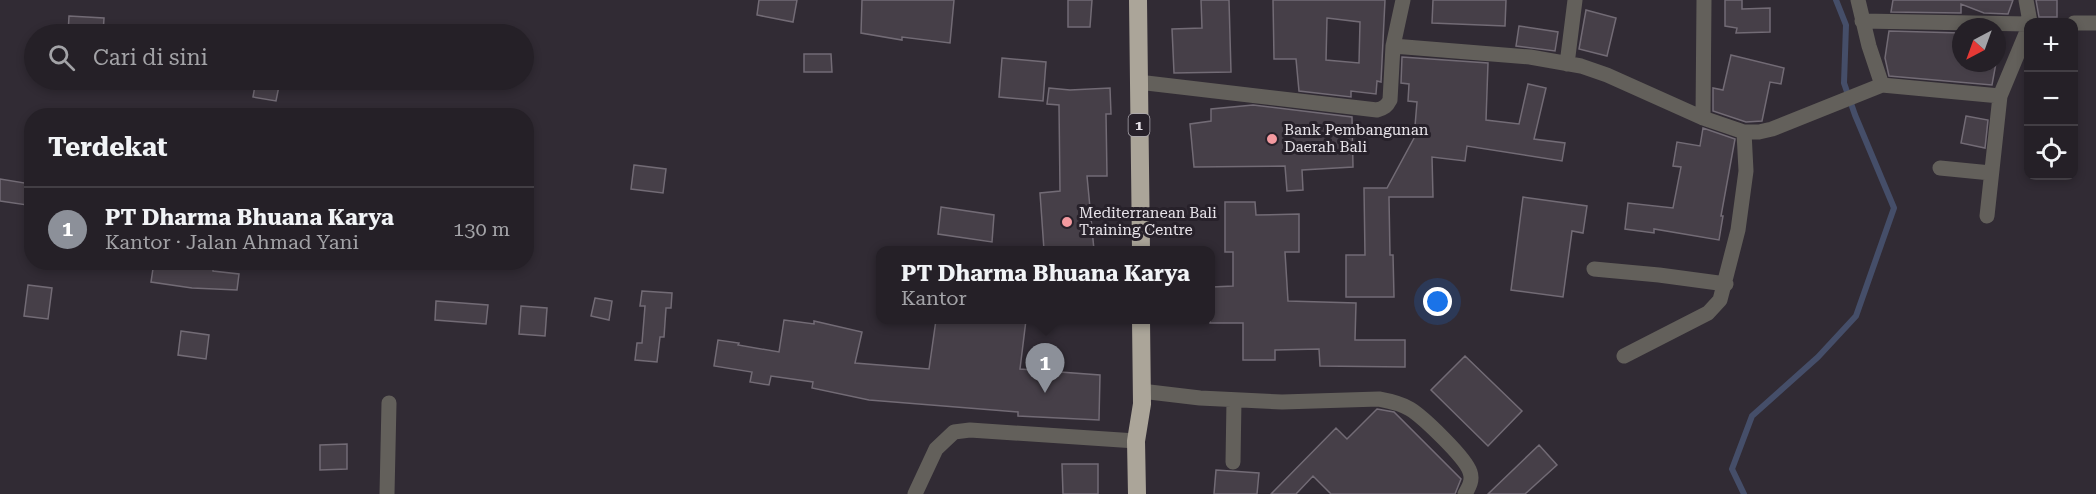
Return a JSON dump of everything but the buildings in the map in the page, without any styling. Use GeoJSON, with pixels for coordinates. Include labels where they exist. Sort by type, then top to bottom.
{"type":"FeatureCollection","features":[{"type":"Feature","properties":{"kind":"highway","name":"1"},"geometry":{"type":"LineString","coordinates":[[1138,0],[1141,246]]}},
{"type":"Feature","properties":{"kind":"highway"},"geometry":{"type":"LineString","coordinates":[[1137,494],[1136,441],[1142,404],[1141,324]]}},
{"type":"Feature","properties":{"kind":"street"},"geometry":{"type":"LineString","coordinates":[[1138,82],[1377,110],[1387,106],[1391,90],[1393,46],[1403,0]]}},
{"type":"Feature","properties":{"kind":"street"},"geometry":{"type":"LineString","coordinates":[[1567,64],[1575,0]]}},
{"type":"Feature","properties":{"kind":"street"},"geometry":{"type":"LineString","coordinates":[[1703,118],[1704,0]]}},
{"type":"Feature","properties":{"kind":"street"},"geometry":{"type":"LineString","coordinates":[[1858,0],[1877,88]]}},
{"type":"Feature","properties":{"kind":"street"},"geometry":{"type":"LineString","coordinates":[[2026,0],[2028,18]]}},
{"type":"Feature","properties":{"kind":"street"},"geometry":{"type":"LineString","coordinates":[[1862,21],[2024,23]]}},
{"type":"Feature","properties":{"kind":"street"},"geometry":{"type":"LineString","coordinates":[[2078,23],[2096,23]]}},
{"type":"Feature","properties":{"kind":"street"},"geometry":{"type":"LineString","coordinates":[[1987,216],[2000,96],[2024,39]]}},
{"type":"Feature","properties":{"kind":"street"},"geometry":{"type":"LineString","coordinates":[[1393,46],[1519,56],[1567,64],[1607,75],[1703,118],[1744,132],[1772,129],[1877,88],[2000,96]]}},
{"type":"Feature","properties":{"kind":"street"},"geometry":{"type":"LineString","coordinates":[[1624,356],[1708,313],[1720,300],[1726,284],[1738,230],[1746,171],[1744,132]]}},
{"type":"Feature","properties":{"kind":"street"},"geometry":{"type":"LineString","coordinates":[[1940,168],[1991,173]]}},
{"type":"Feature","properties":{"kind":"street"},"geometry":{"type":"LineString","coordinates":[[1594,269],[1659,274],[1726,284]]}},
{"type":"Feature","properties":{"kind":"street"},"geometry":{"type":"LineString","coordinates":[[1141,391],[1282,402],[1379,399],[1402,405],[1418,415],[1466,462],[1471,473],[1471,481],[1465,494]]}},
{"type":"Feature","properties":{"kind":"street"},"geometry":{"type":"LineString","coordinates":[[1233,462],[1234,400]]}},
{"type":"Feature","properties":{"kind":"street"},"geometry":{"type":"LineString","coordinates":[[387,494],[389,403]]}},
{"type":"Feature","properties":{"kind":"street"},"geometry":{"type":"LineString","coordinates":[[915,494],[936,449],[954,432],[979,431],[1136,441]]}},
{"type":"Feature","properties":{"kind":"waterway"},"geometry":{"type":"LineString","coordinates":[[1744,494],[1732,469],[1752,416],[1818,357],[1856,316],[1894,208],[1844,83],[1846,25],[1836,0]]}},
{"type":"Feature","properties":{"kind":"place","name":"Bank Pembangunan Daerah Bali"},"geometry":{"type":"Point","coordinates":[1272,139]}},
{"type":"Feature","properties":{"kind":"place","name":"Mediterranean Bali Training Centre"},"geometry":{"type":"Point","coordinates":[1067,222]}},
{"type":"Feature","properties":{"kind":"place","name":"PT Dharma Bhuana Karya"},"geometry":{"type":"Point","coordinates":[1045,393]}}]}
